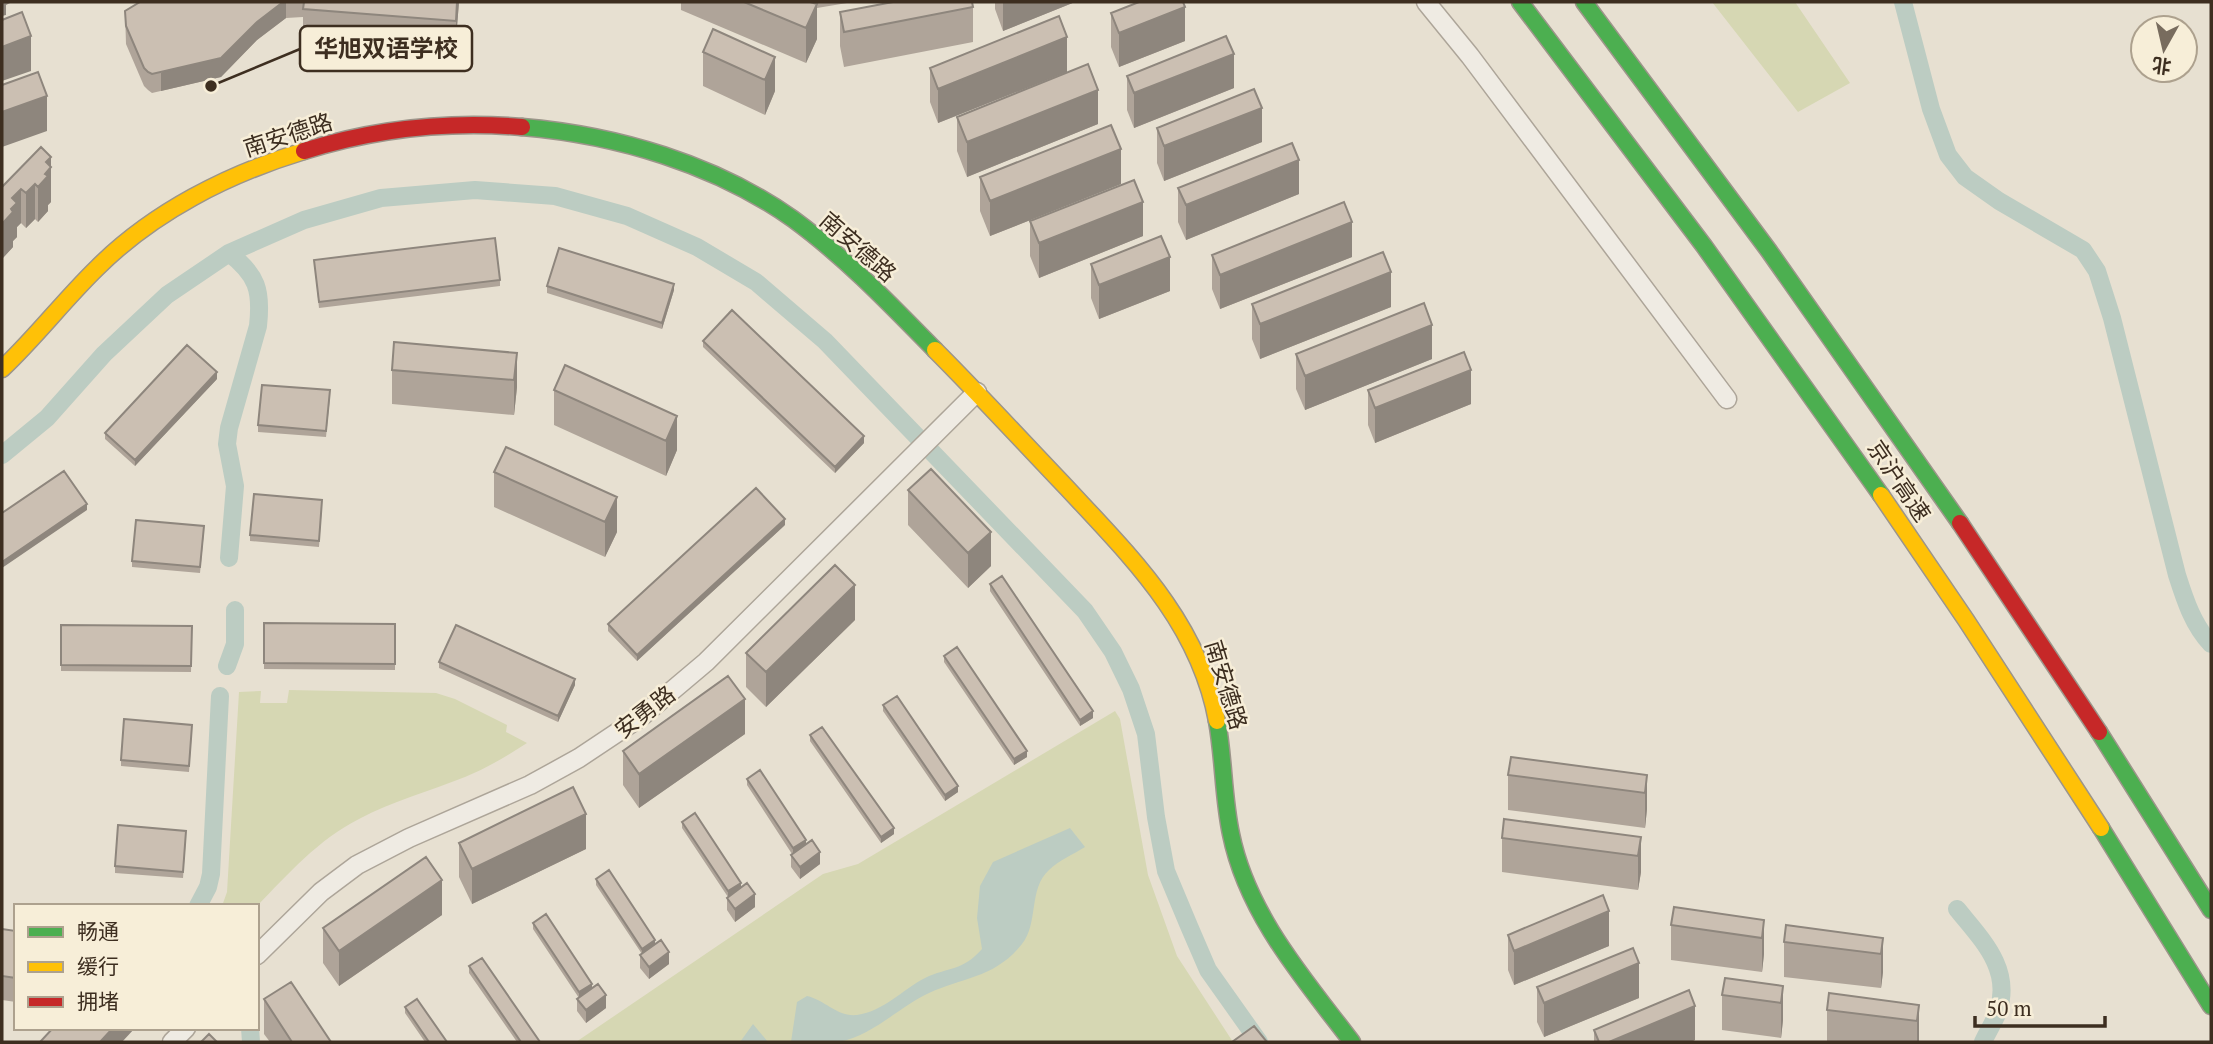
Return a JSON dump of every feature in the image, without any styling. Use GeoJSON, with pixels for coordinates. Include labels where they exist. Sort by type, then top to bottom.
{"type":"FeatureCollection","features":[{"type":"Feature","properties":{"kind":"main road","name":"京沪高速"},"geometry":{"type":"LineString","coordinates":[[1520,2],[1633,148],[1794,369],[1948,594],[2108,838],[2211,1006]]}},
{"type":"Feature","properties":{"kind":"main road","name":"京沪高速"},"geometry":{"type":"LineString","coordinates":[[1584,2],[1835,341],[1990,567],[2211,910]]}},
{"type":"Feature","properties":{"kind":"main road","name":"南安德路"},"geometry":{"type":"LineString","coordinates":[[2,369],[112,253],[159,219],[197,195],[258,166],[325,145],[391,130],[456,124],[524,127],[591,136],[645,149],[747,190],[811,233],[861,276],[977,392],[1148,576],[1173,609],[1192,646],[1216,715],[1227,810],[1235,851],[1248,888],[1291,962],[1352,1042]]}},
{"type":"Feature","properties":{"kind":"street"},"geometry":{"type":"LineString","coordinates":[[1426,2],[1478,66],[1727,398]]}},
{"type":"Feature","properties":{"kind":"street","name":"安勇路"},"geometry":{"type":"LineString","coordinates":[[259,953],[321,892],[357,865],[409,838],[530,785],[579,758],[642,716],[706,662],[977,392]]}},
{"type":"Feature","properties":{"kind":"green space"},"geometry":{"type":"Polygon","coordinates":[[[1712,2],[1795,2],[1850,83],[1798,112],[1712,2]]]}},
{"type":"Feature","properties":{"kind":"green space"},"geometry":{"type":"Polygon","coordinates":[[[289,690],[436,693],[455,699],[507,725],[506,732],[527,743],[497,762],[385,807],[344,827],[305,858],[259,904],[223,904],[227,892],[239,692],[261,691],[260,703],[287,703],[289,690]]]}},
{"type":"Feature","properties":{"kind":"green space"},"geometry":{"type":"Polygon","coordinates":[[[1115,711],[1120,719],[1148,875],[1177,956],[1233,1042],[576,1042],[823,874],[858,864],[1115,711]]]}},
{"type":"Feature","properties":{"kind":"shaded area"},"geometry":{"type":"Polygon","coordinates":[[[1070,828],[1085,847],[1057,863],[1043,878],[1038,887],[1027,936],[1001,964],[929,993],[874,1028],[851,1039],[833,1043],[791,1042],[797,1002],[807,996],[850,1015],[867,1013],[925,978],[962,965],[975,956],[982,949],[977,918],[980,886],[993,862],[1070,828]]]}},
{"type":"Feature","properties":{"kind":"shaded area"},"geometry":{"type":"Polygon","coordinates":[[[753,1024],[768,1042],[740,1042],[753,1024]]]}},
{"type":"Feature","properties":{"kind":"building"},"geometry":{"type":"Polygon","coordinates":[[[140,2],[283,2],[257,22],[221,58],[152,74],[144,68],[126,26],[125,11],[140,2]]]}},
{"type":"Feature","properties":{"kind":"building"},"geometry":{"type":"Polygon","coordinates":[[[304,2],[457,2],[456,21],[303,9],[304,2]]]}},
{"type":"Feature","properties":{"kind":"building"},"geometry":{"type":"Polygon","coordinates":[[[744,2],[810,2],[817,4],[806,28],[744,2]]]}},
{"type":"Feature","properties":{"kind":"building"},"geometry":{"type":"Polygon","coordinates":[[[893,2],[972,2],[973,7],[844,32],[840,12],[893,2]]]}},
{"type":"Feature","properties":{"kind":"building"},"geometry":{"type":"Polygon","coordinates":[[[1139,2],[1183,2],[1185,7],[1119,33],[1111,13],[1139,2]]]}},
{"type":"Feature","properties":{"kind":"building"},"geometry":{"type":"Polygon","coordinates":[[[22,12],[31,36],[2,47],[2,20],[22,12]]]}},
{"type":"Feature","properties":{"kind":"building"},"geometry":{"type":"Polygon","coordinates":[[[1059,16],[1067,37],[938,89],[930,68],[1059,16]]]}},
{"type":"Feature","properties":{"kind":"building"},"geometry":{"type":"Polygon","coordinates":[[[713,29],[775,57],[765,80],[703,52],[713,29]]]}},
{"type":"Feature","properties":{"kind":"building"},"geometry":{"type":"Polygon","coordinates":[[[1226,36],[1234,54],[1134,93],[1127,76],[1226,36]]]}},
{"type":"Feature","properties":{"kind":"building"},"geometry":{"type":"Polygon","coordinates":[[[1088,64],[1098,90],[967,142],[957,117],[1088,64]]]}},
{"type":"Feature","properties":{"kind":"building"},"geometry":{"type":"Polygon","coordinates":[[[38,72],[47,96],[2,112],[2,85],[38,72]]]}},
{"type":"Feature","properties":{"kind":"building"},"geometry":{"type":"Polygon","coordinates":[[[1254,89],[1262,108],[1164,146],[1157,128],[1254,89]]]}},
{"type":"Feature","properties":{"kind":"building"},"geometry":{"type":"Polygon","coordinates":[[[1111,125],[1121,149],[990,201],[980,177],[1111,125]]]}},
{"type":"Feature","properties":{"kind":"building"},"geometry":{"type":"Polygon","coordinates":[[[1292,143],[1299,160],[1186,205],[1178,188],[1292,143]]]}},
{"type":"Feature","properties":{"kind":"building"},"geometry":{"type":"Polygon","coordinates":[[[41,147],[51,157],[46,162],[51,167],[45,174],[48,176],[38,187],[35,184],[26,193],[21,189],[12,198],[17,203],[2,224],[2,187],[41,147]]]}},
{"type":"Feature","properties":{"kind":"building"},"geometry":{"type":"Polygon","coordinates":[[[1134,180],[1143,202],[1039,243],[1030,221],[1134,180]]]}},
{"type":"Feature","properties":{"kind":"building"},"geometry":{"type":"Polygon","coordinates":[[[1344,202],[1352,222],[1220,275],[1212,255],[1344,202]]]}},
{"type":"Feature","properties":{"kind":"building"},"geometry":{"type":"Polygon","coordinates":[[[1161,236],[1170,257],[1099,285],[1091,264],[1161,236]]]}},
{"type":"Feature","properties":{"kind":"building"},"geometry":{"type":"Polygon","coordinates":[[[495,238],[500,280],[319,302],[314,260],[495,238]]]}},
{"type":"Feature","properties":{"kind":"building"},"geometry":{"type":"Polygon","coordinates":[[[559,248],[674,284],[662,323],[547,286],[559,248]]]}},
{"type":"Feature","properties":{"kind":"building"},"geometry":{"type":"Polygon","coordinates":[[[1383,252],[1391,272],[1260,324],[1252,304],[1383,252]]]}},
{"type":"Feature","properties":{"kind":"building"},"geometry":{"type":"Polygon","coordinates":[[[1424,303],[1432,325],[1305,376],[1296,354],[1424,303]]]}},
{"type":"Feature","properties":{"kind":"building"},"geometry":{"type":"Polygon","coordinates":[[[732,310],[864,436],[835,467],[703,341],[732,310]]]}},
{"type":"Feature","properties":{"kind":"building"},"geometry":{"type":"Polygon","coordinates":[[[394,342],[517,353],[514,380],[392,370],[394,342]]]}},
{"type":"Feature","properties":{"kind":"building"},"geometry":{"type":"Polygon","coordinates":[[[187,345],[217,372],[135,460],[105,433],[187,345]]]}},
{"type":"Feature","properties":{"kind":"building"},"geometry":{"type":"Polygon","coordinates":[[[1464,352],[1471,370],[1375,408],[1368,390],[1464,352]]]}},
{"type":"Feature","properties":{"kind":"building"},"geometry":{"type":"Polygon","coordinates":[[[565,365],[677,416],[666,441],[554,390],[565,365]]]}},
{"type":"Feature","properties":{"kind":"building"},"geometry":{"type":"Polygon","coordinates":[[[262,385],[330,390],[326,431],[258,425],[262,385]]]}},
{"type":"Feature","properties":{"kind":"building"},"geometry":{"type":"Polygon","coordinates":[[[506,447],[617,497],[605,522],[494,472],[506,447]]]}},
{"type":"Feature","properties":{"kind":"building"},"geometry":{"type":"Polygon","coordinates":[[[931,469],[991,532],[968,553],[908,490],[931,469]]]}},
{"type":"Feature","properties":{"kind":"building"},"geometry":{"type":"Polygon","coordinates":[[[64,471],[87,504],[2,562],[2,513],[64,471]]]}},
{"type":"Feature","properties":{"kind":"building"},"geometry":{"type":"Polygon","coordinates":[[[756,488],[785,519],[637,655],[608,624],[756,488]]]}},
{"type":"Feature","properties":{"kind":"building"},"geometry":{"type":"Polygon","coordinates":[[[254,494],[322,500],[319,541],[250,535],[254,494]]]}},
{"type":"Feature","properties":{"kind":"building"},"geometry":{"type":"Polygon","coordinates":[[[136,520],[204,526],[200,567],[132,561],[136,520]]]}},
{"type":"Feature","properties":{"kind":"building"},"geometry":{"type":"Polygon","coordinates":[[[835,565],[855,585],[766,672],[746,653],[835,565]]]}},
{"type":"Feature","properties":{"kind":"building"},"geometry":{"type":"Polygon","coordinates":[[[1002,576],[1093,711],[1080,720],[990,584],[1002,576]]]}},
{"type":"Feature","properties":{"kind":"building"},"geometry":{"type":"Polygon","coordinates":[[[264,623],[395,624],[395,664],[264,663],[264,623]]]}},
{"type":"Feature","properties":{"kind":"building"},"geometry":{"type":"Polygon","coordinates":[[[61,625],[192,626],[191,666],[61,665],[61,625]]]}},
{"type":"Feature","properties":{"kind":"building"},"geometry":{"type":"Polygon","coordinates":[[[456,625],[575,679],[558,716],[439,662],[456,625]]]}},
{"type":"Feature","properties":{"kind":"building"},"geometry":{"type":"Polygon","coordinates":[[[957,647],[1027,751],[1014,759],[944,656],[957,647]]]}},
{"type":"Feature","properties":{"kind":"building"},"geometry":{"type":"Polygon","coordinates":[[[728,676],[745,699],[639,774],[623,751],[728,676]]]}},
{"type":"Feature","properties":{"kind":"building"},"geometry":{"type":"Polygon","coordinates":[[[897,696],[958,786],[945,795],[883,705],[897,696]]]}},
{"type":"Feature","properties":{"kind":"building"},"geometry":{"type":"Polygon","coordinates":[[[124,719],[192,725],[189,766],[121,760],[124,719]]]}},
{"type":"Feature","properties":{"kind":"building"},"geometry":{"type":"Polygon","coordinates":[[[822,727],[894,828],[881,837],[810,735],[822,727]]]}},
{"type":"Feature","properties":{"kind":"building"},"geometry":{"type":"Polygon","coordinates":[[[1511,757],[1647,775],[1645,793],[1508,775],[1511,757]]]}},
{"type":"Feature","properties":{"kind":"building"},"geometry":{"type":"Polygon","coordinates":[[[760,770],[806,840],[793,848],[747,779],[760,770]]]}},
{"type":"Feature","properties":{"kind":"building"},"geometry":{"type":"Polygon","coordinates":[[[573,787],[586,814],[472,869],[459,843],[573,787]]]}},
{"type":"Feature","properties":{"kind":"building"},"geometry":{"type":"Polygon","coordinates":[[[695,813],[741,883],[728,891],[682,822],[695,813]]]}},
{"type":"Feature","properties":{"kind":"building"},"geometry":{"type":"Polygon","coordinates":[[[1504,819],[1641,837],[1638,856],[1502,838],[1504,819]]]}},
{"type":"Feature","properties":{"kind":"building"},"geometry":{"type":"Polygon","coordinates":[[[118,825],[186,831],[183,872],[115,866],[118,825]]]}},
{"type":"Feature","properties":{"kind":"building"},"geometry":{"type":"Polygon","coordinates":[[[812,840],[820,852],[800,867],[791,855],[812,840]]]}},
{"type":"Feature","properties":{"kind":"building"},"geometry":{"type":"Polygon","coordinates":[[[426,857],[442,880],[339,951],[323,928],[426,857]]]}},
{"type":"Feature","properties":{"kind":"building"},"geometry":{"type":"Polygon","coordinates":[[[609,870],[655,940],[642,949],[596,879],[609,870]]]}},
{"type":"Feature","properties":{"kind":"building"},"geometry":{"type":"Polygon","coordinates":[[[747,883],[755,894],[735,909],[727,898],[747,883]]]}},
{"type":"Feature","properties":{"kind":"building"},"geometry":{"type":"Polygon","coordinates":[[[1603,895],[1609,911],[1514,951],[1508,935],[1603,895]]]}},
{"type":"Feature","properties":{"kind":"building"},"geometry":{"type":"Polygon","coordinates":[[[1674,907],[1764,920],[1762,938],[1671,925],[1674,907]]]}},
{"type":"Feature","properties":{"kind":"building"},"geometry":{"type":"Polygon","coordinates":[[[546,914],[592,984],[579,992],[533,923],[546,914]]]}},
{"type":"Feature","properties":{"kind":"building"},"geometry":{"type":"Polygon","coordinates":[[[1786,925],[1883,938],[1881,954],[1784,942],[1786,925]]]}},
{"type":"Feature","properties":{"kind":"building"},"geometry":{"type":"Polygon","coordinates":[[[2,929],[14,931],[14,978],[2,976],[2,929]]]}},
{"type":"Feature","properties":{"kind":"building"},"geometry":{"type":"Polygon","coordinates":[[[661,940],[669,952],[649,967],[640,955],[661,940]]]}},
{"type":"Feature","properties":{"kind":"building"},"geometry":{"type":"Polygon","coordinates":[[[1633,948],[1639,963],[1544,1003],[1537,987],[1633,948]]]}},
{"type":"Feature","properties":{"kind":"building"},"geometry":{"type":"Polygon","coordinates":[[[482,958],[540,1042],[521,1042],[469,966],[482,958]]]}},
{"type":"Feature","properties":{"kind":"building"},"geometry":{"type":"Polygon","coordinates":[[[1725,978],[1783,986],[1781,1003],[1722,995],[1725,978]]]}},
{"type":"Feature","properties":{"kind":"building"},"geometry":{"type":"Polygon","coordinates":[[[291,982],[331,1042],[292,1042],[264,999],[291,982]]]}},
{"type":"Feature","properties":{"kind":"building"},"geometry":{"type":"Polygon","coordinates":[[[598,984],[606,995],[586,1010],[577,999],[598,984]]]}},
{"type":"Feature","properties":{"kind":"building"},"geometry":{"type":"Polygon","coordinates":[[[1689,990],[1695,1006],[1609,1042],[1599,1042],[1594,1030],[1689,990]]]}},
{"type":"Feature","properties":{"kind":"building"},"geometry":{"type":"Polygon","coordinates":[[[1829,993],[1919,1005],[1917,1021],[1827,1010],[1829,993]]]}},
{"type":"Feature","properties":{"kind":"building"},"geometry":{"type":"Polygon","coordinates":[[[417,999],[447,1042],[429,1042],[405,1007],[417,999]]]}},
{"type":"Feature","properties":{"kind":"building"},"geometry":{"type":"Polygon","coordinates":[[[1254,1026],[1267,1042],[1232,1042],[1254,1026]]]}},
{"type":"Feature","properties":{"kind":"building"},"geometry":{"type":"Polygon","coordinates":[[[51,1030],[111,1030],[100,1042],[40,1042],[51,1030]]]}},
{"type":"Feature","properties":{"kind":"building"},"geometry":{"type":"Polygon","coordinates":[[[209,1034],[217,1042],[201,1042],[209,1034]]]}},
{"type":"Feature","properties":{"kind":"waterway"},"geometry":{"type":"LineString","coordinates":[[1903,2],[1931,109],[1948,155],[1965,177],[1999,201],[2083,250],[2097,271],[2112,318],[2177,575],[2194,620],[2211,644]]}},
{"type":"Feature","properties":{"kind":"waterway"},"geometry":{"type":"LineString","coordinates":[[2,455],[47,418],[104,354],[167,295],[229,253],[304,220],[381,198],[475,190],[555,196],[627,216],[697,247],[756,282],[825,341],[1085,611],[1113,652],[1131,689],[1146,734],[1166,871],[1208,970],[1259,1042]]}},
{"type":"Feature","properties":{"kind":"waterway"},"geometry":{"type":"LineString","coordinates":[[229,253],[252,276],[259,302],[258,326],[229,428],[227,444],[235,486],[229,558]]}},
{"type":"Feature","properties":{"kind":"waterway"},"geometry":{"type":"LineString","coordinates":[[227,666],[235,644],[235,610]]}},
{"type":"Feature","properties":{"kind":"waterway"},"geometry":{"type":"LineString","coordinates":[[199,904],[211,874],[220,696]]}},
{"type":"Feature","properties":{"kind":"waterway"},"geometry":{"type":"LineString","coordinates":[[1957,909],[1993,956],[2001,982],[1998,1012],[1983,1042]]}},
{"type":"Feature","properties":{"kind":"waterway"},"geometry":{"type":"LineString","coordinates":[[250,1030],[251,1042]]}},
{"type":"Feature","properties":{"kind":"traffic: fast"},"geometry":{"type":"LineString","coordinates":[[1520,2],[1704,246],[1881,495]]}},
{"type":"Feature","properties":{"kind":"traffic: fast"},"geometry":{"type":"LineString","coordinates":[[1584,2],[1769,251],[1960,523]]}},
{"type":"Feature","properties":{"kind":"traffic: fast"},"geometry":{"type":"LineString","coordinates":[[522,127],[593,137],[664,155],[698,168],[763,200],[793,219],[831,249],[867,281],[935,350]]}},
{"type":"Feature","properties":{"kind":"traffic: fast"},"geometry":{"type":"LineString","coordinates":[[1217,721],[1231,834],[1250,891],[1297,970],[1352,1042]]}},
{"type":"Feature","properties":{"kind":"traffic: fast"},"geometry":{"type":"LineString","coordinates":[[2099,732],[2211,910]]}},
{"type":"Feature","properties":{"kind":"traffic: fast"},"geometry":{"type":"LineString","coordinates":[[2101,828],[2211,1006]]}},
{"type":"Feature","properties":{"kind":"traffic: slow"},"geometry":{"type":"LineString","coordinates":[[2,369],[97,268],[142,229],[220,183],[304,151]]}},
{"type":"Feature","properties":{"kind":"traffic: slow"},"geometry":{"type":"LineString","coordinates":[[935,350],[1091,514],[1160,594],[1195,653],[1208,686],[1217,721]]}},
{"type":"Feature","properties":{"kind":"traffic: slow"},"geometry":{"type":"LineString","coordinates":[[1881,495],[2101,828]]}},
{"type":"Feature","properties":{"kind":"traffic: jam"},"geometry":{"type":"LineString","coordinates":[[304,151],[357,137],[412,128],[467,125],[522,127]]}},
{"type":"Feature","properties":{"kind":"traffic: jam"},"geometry":{"type":"LineString","coordinates":[[1960,523],[2099,732]]}},
{"type":"Feature","properties":{"kind":"place","name":"华旭双语学校"},"geometry":{"type":"Point","coordinates":[211,86]}}]}
